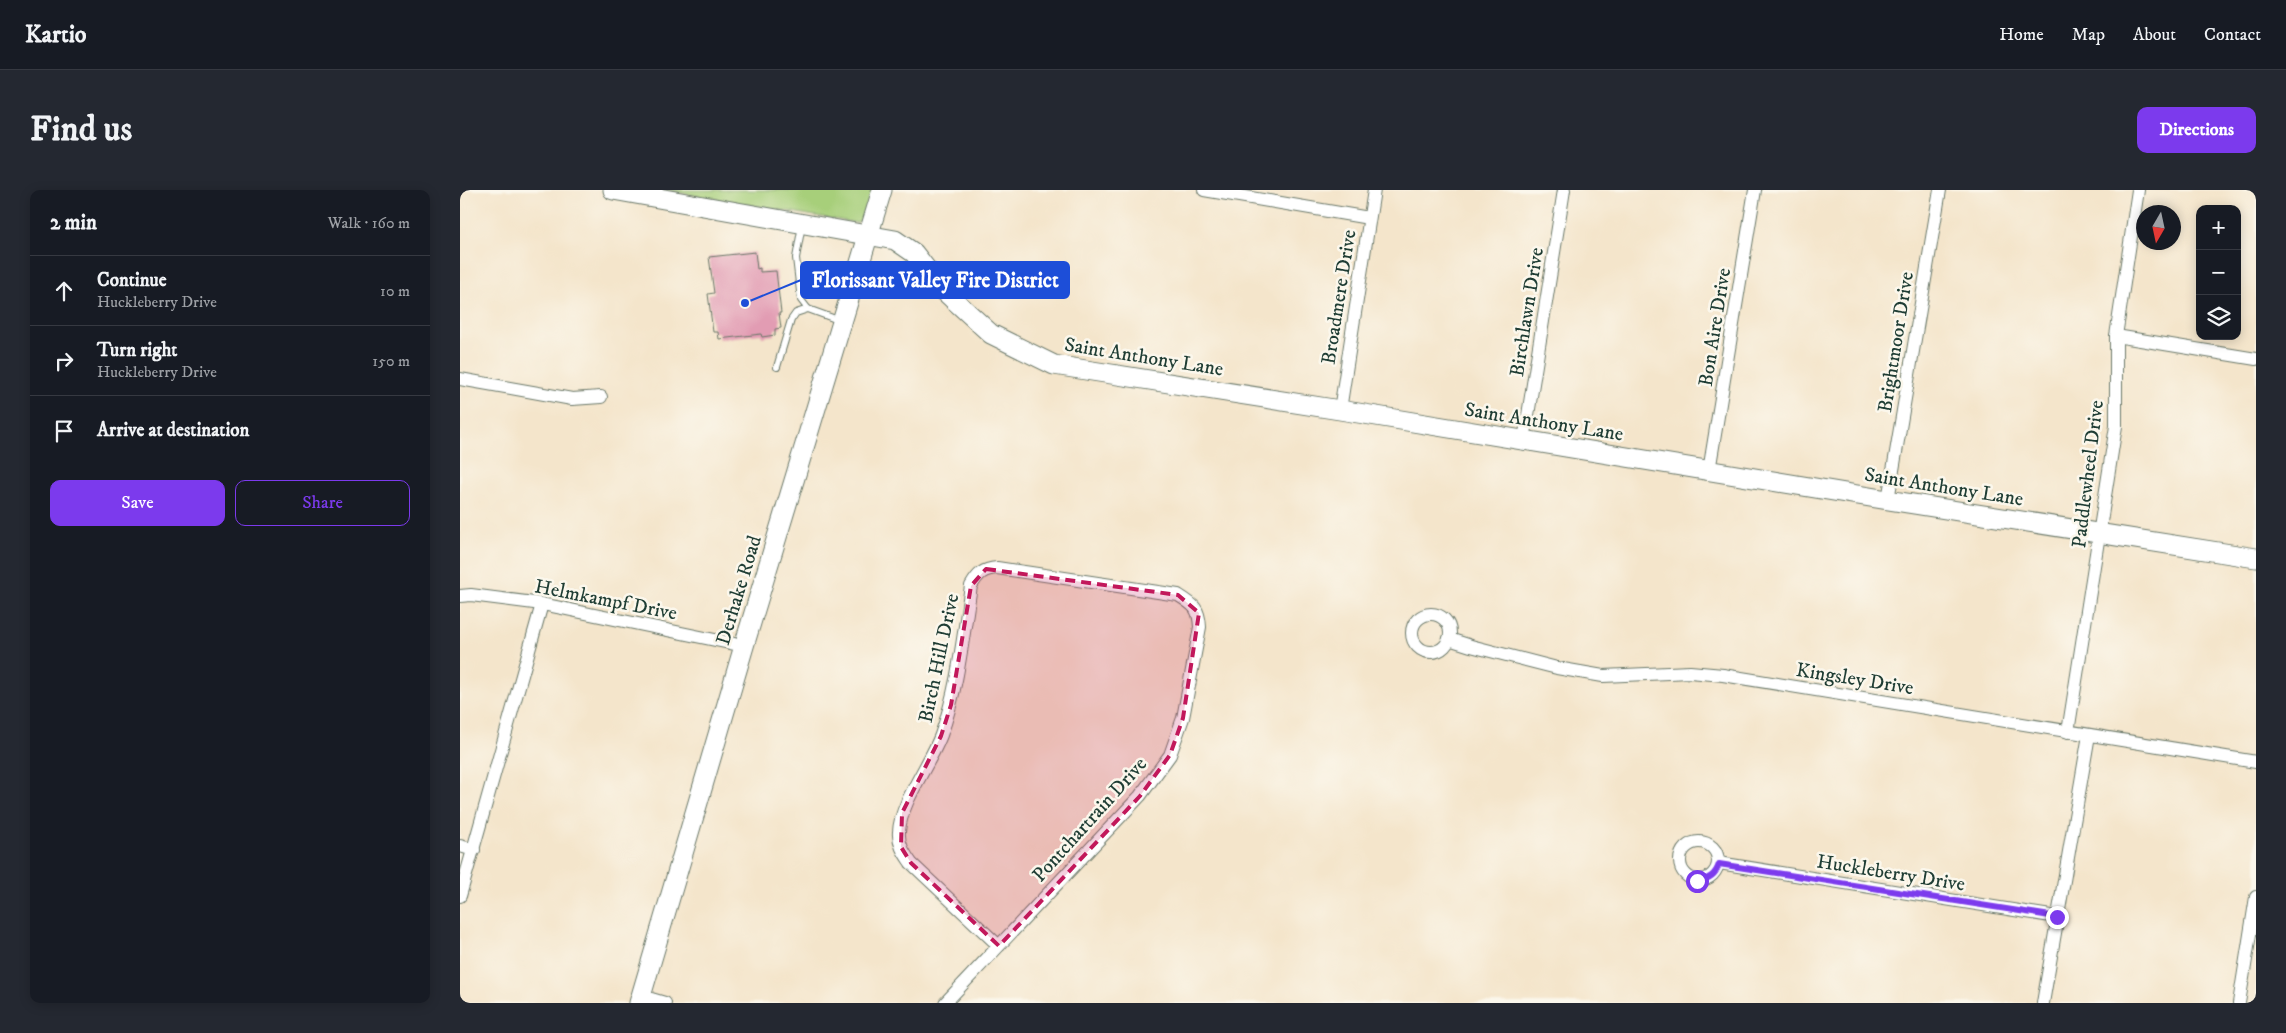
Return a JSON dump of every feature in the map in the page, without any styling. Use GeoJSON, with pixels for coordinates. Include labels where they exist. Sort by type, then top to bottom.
{"type":"FeatureCollection","features":[{"type":"Feature","properties":{"kind":"street","name":"Saint Anthony Lane"},"geometry":{"type":"LineString","coordinates":[[612,190],[895,240],[914,253],[942,289],[992,334],[1054,365],[2256,558]]}},
{"type":"Feature","properties":{"kind":"street","name":"Derhake Road"},"geometry":{"type":"LineString","coordinates":[[640,1000],[744,646],[882,190]]}},
{"type":"Feature","properties":{"kind":"street"},"geometry":{"type":"LineString","coordinates":[[1204,190],[1369,218]]}},
{"type":"Feature","properties":{"kind":"street","name":"Broadmere Drive"},"geometry":{"type":"LineString","coordinates":[[1340,410],[1374,190]]}},
{"type":"Feature","properties":{"kind":"street","name":"Birchlawn Drive"},"geometry":{"type":"LineString","coordinates":[[1524,440],[1564,190]]}},
{"type":"Feature","properties":{"kind":"street","name":"Bon Aire Drive"},"geometry":{"type":"LineString","coordinates":[[1709,471],[1755,190]]}},
{"type":"Feature","properties":{"kind":"street","name":"Brightmoor Drive"},"geometry":{"type":"LineString","coordinates":[[1888,500],[1940,190]]}},
{"type":"Feature","properties":{"kind":"street","name":"Paddlewheel Drive"},"geometry":{"type":"LineString","coordinates":[[2068,732],[2116,426],[2116,336],[2138,190]]}},
{"type":"Feature","properties":{"kind":"street"},"geometry":{"type":"LineString","coordinates":[[2116,336],[2256,360]]}},
{"type":"Feature","properties":{"kind":"street"},"geometry":{"type":"LineString","coordinates":[[460,379],[572,399],[601,397]]}},
{"type":"Feature","properties":{"kind":"street","name":"Birch Hill Drive"},"geometry":{"type":"LineString","coordinates":[[999,946],[911,864],[901,847],[898,833],[902,813],[929,764],[951,705],[972,586],[977,576],[986,569],[997,568],[1178,595],[1190,602],[1199,613],[1200,627]]}},
{"type":"Feature","properties":{"kind":"street","name":"Helmkampf Drive"},"geometry":{"type":"LineString","coordinates":[[460,596],[471,595],[542,604],[744,646]]}},
{"type":"Feature","properties":{"kind":"street"},"geometry":{"type":"LineString","coordinates":[[460,896],[542,604]]}},
{"type":"Feature","properties":{"kind":"street","name":"Pontchartrain Drive"},"geometry":{"type":"LineString","coordinates":[[945,1003],[1140,796],[1170,755],[1183,718],[1200,627]]}},
{"type":"Feature","properties":{"kind":"street","name":"Kingsley Drive"},"geometry":{"type":"LineString","coordinates":[[1449,639],[1557,668],[1603,676],[1690,672],[1723,675],[2256,762]]}},
{"type":"Feature","properties":{"kind":"street"},"geometry":{"type":"LineString","coordinates":[[2043,1003],[2089,735]]}},
{"type":"Feature","properties":{"kind":"street"},"geometry":{"type":"LineString","coordinates":[[460,846],[474,850]]}},
{"type":"Feature","properties":{"kind":"street","name":"Huckleberry Drive"},"geometry":{"type":"LineString","coordinates":[[1719,864],[2057,917]]}},
{"type":"Feature","properties":{"kind":"street"},"geometry":{"type":"LineString","coordinates":[[2239,1003],[2250,974],[2256,897]]}},
{"type":"Feature","properties":{"kind":"street"},"geometry":{"type":"LineString","coordinates":[[640,1000],[665,1003]]}},
{"type":"Feature","properties":{"kind":"lane"},"geometry":{"type":"LineString","coordinates":[[802,223],[796,258],[801,300],[808,309],[843,321]]}},
{"type":"Feature","properties":{"kind":"lane"},"geometry":{"type":"LineString","coordinates":[[776,367],[791,320],[796,313],[808,309]]}},
{"type":"Feature","properties":{"kind":"highlighted area"},"geometry":{"type":"Polygon","coordinates":[[[986,569],[1178,595],[1199,613],[1183,718],[1170,755],[1140,796],[999,946],[911,863],[901,847],[902,813],[941,736],[951,705],[971,586],[986,569]]]}},
{"type":"Feature","properties":{"kind":"green space"},"geometry":{"type":"Polygon","coordinates":[[[663,190],[874,190],[864,217],[856,223],[663,190]]]}},
{"type":"Feature","properties":{"kind":"building"},"geometry":{"type":"Polygon","coordinates":[[[755,252],[757,269],[760,268],[760,272],[776,271],[781,328],[775,329],[775,335],[762,337],[761,334],[719,339],[718,332],[713,332],[708,294],[714,293],[709,257],[755,252]]]}},
{"type":"Feature","properties":{"kind":"place","name":"Florissant Valley Fire District"},"geometry":{"type":"Point","coordinates":[745,303]}},
{"type":"Feature","properties":{"kind":"route"},"geometry":{"type":"LineString","coordinates":[[1697,881],[1714,875],[1719,864],[2057,917]]}}]}
